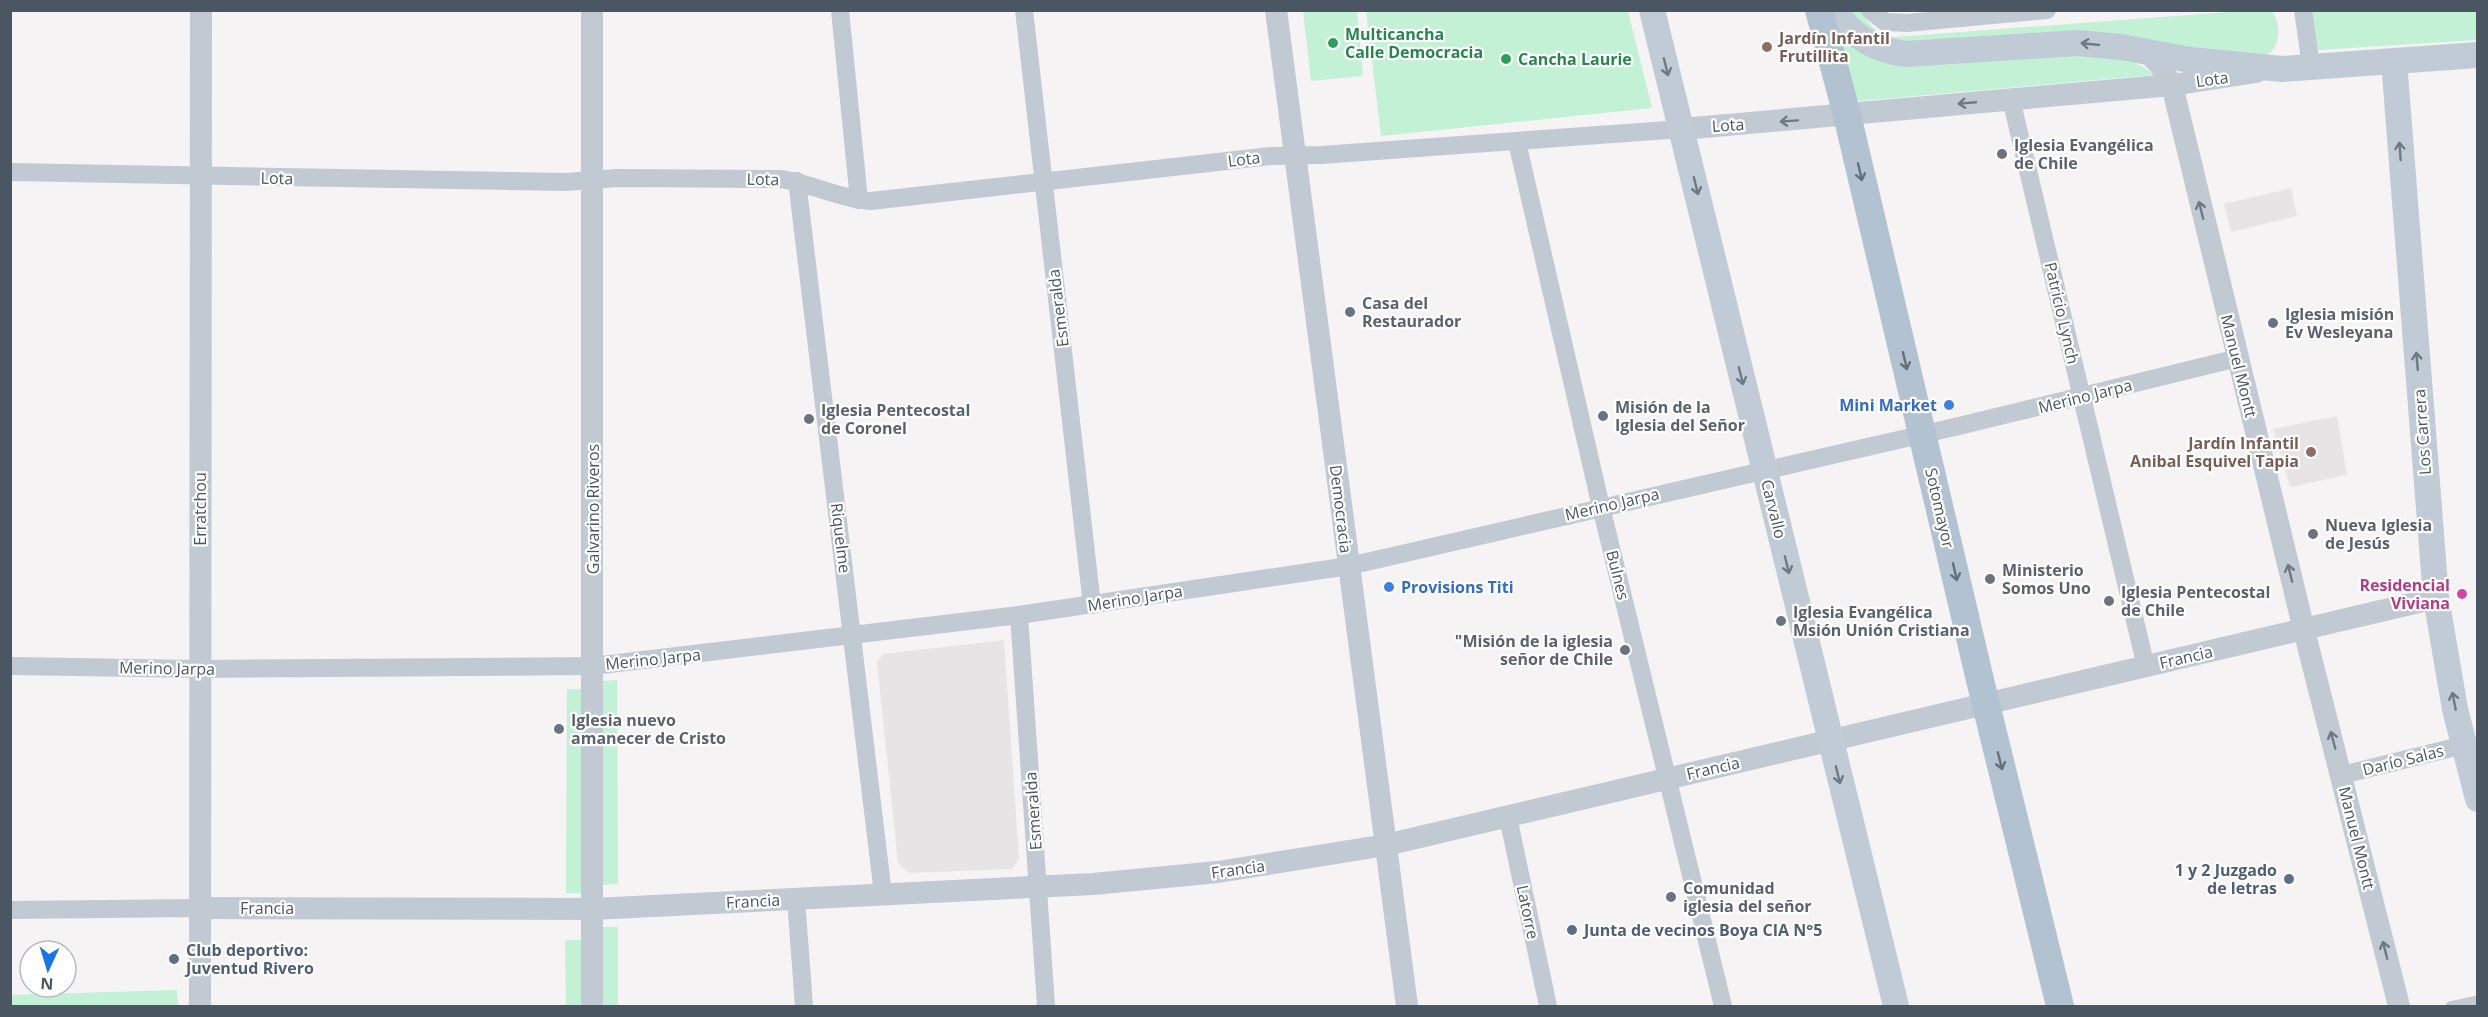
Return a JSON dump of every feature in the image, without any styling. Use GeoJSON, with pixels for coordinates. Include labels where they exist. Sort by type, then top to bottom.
{"type":"FeatureCollection","features":[{"type":"Feature","properties":{"kind":"main road","name":"Carvallo"},"geometry":{"type":"LineString","coordinates":[[1652,10],[1896,1006]]}},
{"type":"Feature","properties":{"kind":"main road","name":"Sotomayor"},"geometry":{"type":"LineString","coordinates":[[1819,10],[1827,50],[1847,115],[2060,1006]]}},
{"type":"Feature","properties":{"kind":"main road"},"geometry":{"type":"LineString","coordinates":[[1834,10],[1859,38],[1868,44],[1891,52],[1923,54],[2078,43],[2208,62],[2282,69]]}},
{"type":"Feature","properties":{"kind":"main road","name":"Lota"},"geometry":{"type":"LineString","coordinates":[[2282,69],[2478,55]]}},
{"type":"Feature","properties":{"kind":"main road","name":"Los Carrera"},"geometry":{"type":"LineString","coordinates":[[2394,61],[2436,598],[2449,678],[2478,799]]}},
{"type":"Feature","properties":{"kind":"street","name":"Erratchou"},"geometry":{"type":"LineString","coordinates":[[200,1006],[201,10]]}},
{"type":"Feature","properties":{"kind":"street","name":"Galvarino Riveros"},"geometry":{"type":"LineString","coordinates":[[592,10],[592,1006]]}},
{"type":"Feature","properties":{"kind":"street"},"geometry":{"type":"LineString","coordinates":[[840,10],[859,200]]}},
{"type":"Feature","properties":{"kind":"street","name":"Esmeralda"},"geometry":{"type":"LineString","coordinates":[[1024,10],[1092,605]]}},
{"type":"Feature","properties":{"kind":"street","name":"Democracia"},"geometry":{"type":"LineString","coordinates":[[1276,10],[1407,1006]]}},
{"type":"Feature","properties":{"kind":"street"},"geometry":{"type":"LineString","coordinates":[[1870,10],[1885,22],[1907,23],[2047,10]]}},
{"type":"Feature","properties":{"kind":"street"},"geometry":{"type":"LineString","coordinates":[[2303,10],[2310,66]]}},
{"type":"Feature","properties":{"kind":"street","name":"Manuel Montt"},"geometry":{"type":"LineString","coordinates":[[2148,52],[2160,64],[2172,85],[2304,630],[2399,1006]]}},
{"type":"Feature","properties":{"kind":"street","name":"Lota"},"geometry":{"type":"LineString","coordinates":[[10,172],[566,182],[629,178],[797,181],[859,200],[871,201],[1271,156],[1517,142],[1847,115],[2172,85],[2282,69]]}},
{"type":"Feature","properties":{"kind":"street","name":"Patricio Lynch"},"geometry":{"type":"LineString","coordinates":[[2011,99],[2146,667]]}},
{"type":"Feature","properties":{"kind":"street","name":"Bulnes"},"geometry":{"type":"LineString","coordinates":[[1517,142],[1601,507],[1723,1006]]}},
{"type":"Feature","properties":{"kind":"street","name":"Riquelme"},"geometry":{"type":"LineString","coordinates":[[797,181],[883,894]]}},
{"type":"Feature","properties":{"kind":"street","name":"Merino Jarpa"},"geometry":{"type":"LineString","coordinates":[[10,666],[200,669],[593,666],[1092,605],[1349,566],[2082,397],[2238,358]]}},
{"type":"Feature","properties":{"kind":"street","name":"Francia"},"geometry":{"type":"LineString","coordinates":[[10,910],[593,909],[1104,884],[1218,872],[1386,845],[2436,598]]}},
{"type":"Feature","properties":{"kind":"street","name":"Esmeralda"},"geometry":{"type":"LineString","coordinates":[[1019,615],[1046,1006]]}},
{"type":"Feature","properties":{"kind":"street","name":"Darío Salas"},"geometry":{"type":"LineString","coordinates":[[2342,775],[2464,745]]}},
{"type":"Feature","properties":{"kind":"street","name":"Latorre"},"geometry":{"type":"LineString","coordinates":[[1508,817],[1548,1006]]}},
{"type":"Feature","properties":{"kind":"street"},"geometry":{"type":"LineString","coordinates":[[796,899],[804,1006]]}},
{"type":"Feature","properties":{"kind":"lane"},"geometry":{"type":"LineString","coordinates":[[2450,1006],[2478,1000]]}},
{"type":"Feature","properties":{"kind":"shaded area"},"geometry":{"type":"Polygon","coordinates":[[[2291,188],[2297,216],[2231,232],[2224,204],[2291,188]]]}},
{"type":"Feature","properties":{"kind":"shaded area","name":"Jardín Infantil Anibal Esquivel Tapia"},"geometry":{"type":"Polygon","coordinates":[[[2337,416],[2347,475],[2290,487],[2273,429],[2337,416]]]}},
{"type":"Feature","properties":{"kind":"shaded area"},"geometry":{"type":"Polygon","coordinates":[[[1004,640],[1019,858],[1012,869],[909,873],[898,863],[877,662],[883,654],[1004,640]]]}},
{"type":"Feature","properties":{"kind":"green space"},"geometry":{"type":"Polygon","coordinates":[[[2310,10],[2477,11],[2477,40],[2319,50],[2311,45],[2310,10]]]}},
{"type":"Feature","properties":{"kind":"green space","name":"Multicancha Calle Democracia"},"geometry":{"type":"Polygon","coordinates":[[[1303,11],[1357,11],[1363,76],[1311,81],[1303,11]]]}},
{"type":"Feature","properties":{"kind":"green space","name":"Cancha Laurie"},"geometry":{"type":"Polygon","coordinates":[[[1366,11],[1628,11],[1652,108],[1381,136],[1366,11]]]}},
{"type":"Feature","properties":{"kind":"green space"},"geometry":{"type":"Polygon","coordinates":[[[1841,11],[1863,11],[1874,28],[1894,37],[2242,11],[2271,11],[2277,21],[2278,35],[2274,48],[2265,56],[1891,43],[1841,11]]]}},
{"type":"Feature","properties":{"kind":"green space"},"geometry":{"type":"Polygon","coordinates":[[[1836,34],[1869,55],[1886,62],[1906,66],[1997,57],[2075,55],[2109,57],[2137,64],[2153,75],[1860,101],[1856,99],[1836,34]]]}},
{"type":"Feature","properties":{"kind":"green space"},"geometry":{"type":"Polygon","coordinates":[[[617,680],[618,884],[601,885],[602,681],[617,680]]]}},
{"type":"Feature","properties":{"kind":"green space"},"geometry":{"type":"Polygon","coordinates":[[[567,689],[581,689],[582,893],[566,893],[567,689]]]}},
{"type":"Feature","properties":{"kind":"green space"},"geometry":{"type":"Polygon","coordinates":[[[602,927],[618,927],[618,1006],[602,1006],[602,927]]]}},
{"type":"Feature","properties":{"kind":"green space"},"geometry":{"type":"Polygon","coordinates":[[[565,940],[583,940],[583,1006],[566,1006],[565,940]]]}},
{"type":"Feature","properties":{"kind":"green space"},"geometry":{"type":"Polygon","coordinates":[[[177,990],[178,1006],[11,1006],[11,995],[18,995],[18,999],[78,999],[78,993],[177,990]]]}},
{"type":"Feature","properties":{"kind":"place","name":"Multicancha Calle Democracia"},"geometry":{"type":"Point","coordinates":[1333,43]}},
{"type":"Feature","properties":{"kind":"place","name":"Jardín Infantil Frutillita"},"geometry":{"type":"Point","coordinates":[1767,47]}},
{"type":"Feature","properties":{"kind":"place","name":"Cancha Laurie"},"geometry":{"type":"Point","coordinates":[1506,59]}},
{"type":"Feature","properties":{"kind":"place","name":"Iglesia Evangélica de Chile"},"geometry":{"type":"Point","coordinates":[2002,154]}},
{"type":"Feature","properties":{"kind":"place","name":"Casa del Restaurador"},"geometry":{"type":"Point","coordinates":[1350,312]}},
{"type":"Feature","properties":{"kind":"place","name":"Iglesia misión Ev Wesleyana"},"geometry":{"type":"Point","coordinates":[2273,323]}},
{"type":"Feature","properties":{"kind":"place","name":"Mini Market"},"geometry":{"type":"Point","coordinates":[1949,405]}},
{"type":"Feature","properties":{"kind":"place","name":"Misión de la Iglesia del Señor"},"geometry":{"type":"Point","coordinates":[1603,416]}},
{"type":"Feature","properties":{"kind":"place","name":"Iglesia Pentecostal de Coronel"},"geometry":{"type":"Point","coordinates":[809,419]}},
{"type":"Feature","properties":{"kind":"place","name":"Jardín Infantil Anibal Esquivel Tapia"},"geometry":{"type":"Point","coordinates":[2311,452]}},
{"type":"Feature","properties":{"kind":"place","name":"Nueva Iglesia de Jesús"},"geometry":{"type":"Point","coordinates":[2313,534]}},
{"type":"Feature","properties":{"kind":"place","name":"Ministerio Somos Uno"},"geometry":{"type":"Point","coordinates":[1990,579]}},
{"type":"Feature","properties":{"kind":"place","name":"Provisions Titi"},"geometry":{"type":"Point","coordinates":[1389,587]}},
{"type":"Feature","properties":{"kind":"place","name":"Residencial Viviana"},"geometry":{"type":"Point","coordinates":[2462,594]}},
{"type":"Feature","properties":{"kind":"place","name":"Iglesia Pentecostal de Chile"},"geometry":{"type":"Point","coordinates":[2109,601]}},
{"type":"Feature","properties":{"kind":"place","name":"Iglesia Evangélica Msión Unión Cristiana"},"geometry":{"type":"Point","coordinates":[1781,621]}},
{"type":"Feature","properties":{"kind":"place","name":"\"Misión de la iglesia señor de Chile"},"geometry":{"type":"Point","coordinates":[1625,650]}},
{"type":"Feature","properties":{"kind":"place","name":"Iglesia nuevo amanecer de Cristo"},"geometry":{"type":"Point","coordinates":[559,729]}},
{"type":"Feature","properties":{"kind":"place","name":"1 y 2 Juzgado de letras"},"geometry":{"type":"Point","coordinates":[2289,879]}},
{"type":"Feature","properties":{"kind":"place","name":"Comunidad iglesia del señor"},"geometry":{"type":"Point","coordinates":[1671,897]}},
{"type":"Feature","properties":{"kind":"place","name":"Junta de vecinos Boya CIA N°5"},"geometry":{"type":"Point","coordinates":[1572,930]}},
{"type":"Feature","properties":{"kind":"place","name":"Club deportivo: Juventud Rivero"},"geometry":{"type":"Point","coordinates":[174,959]}}]}
